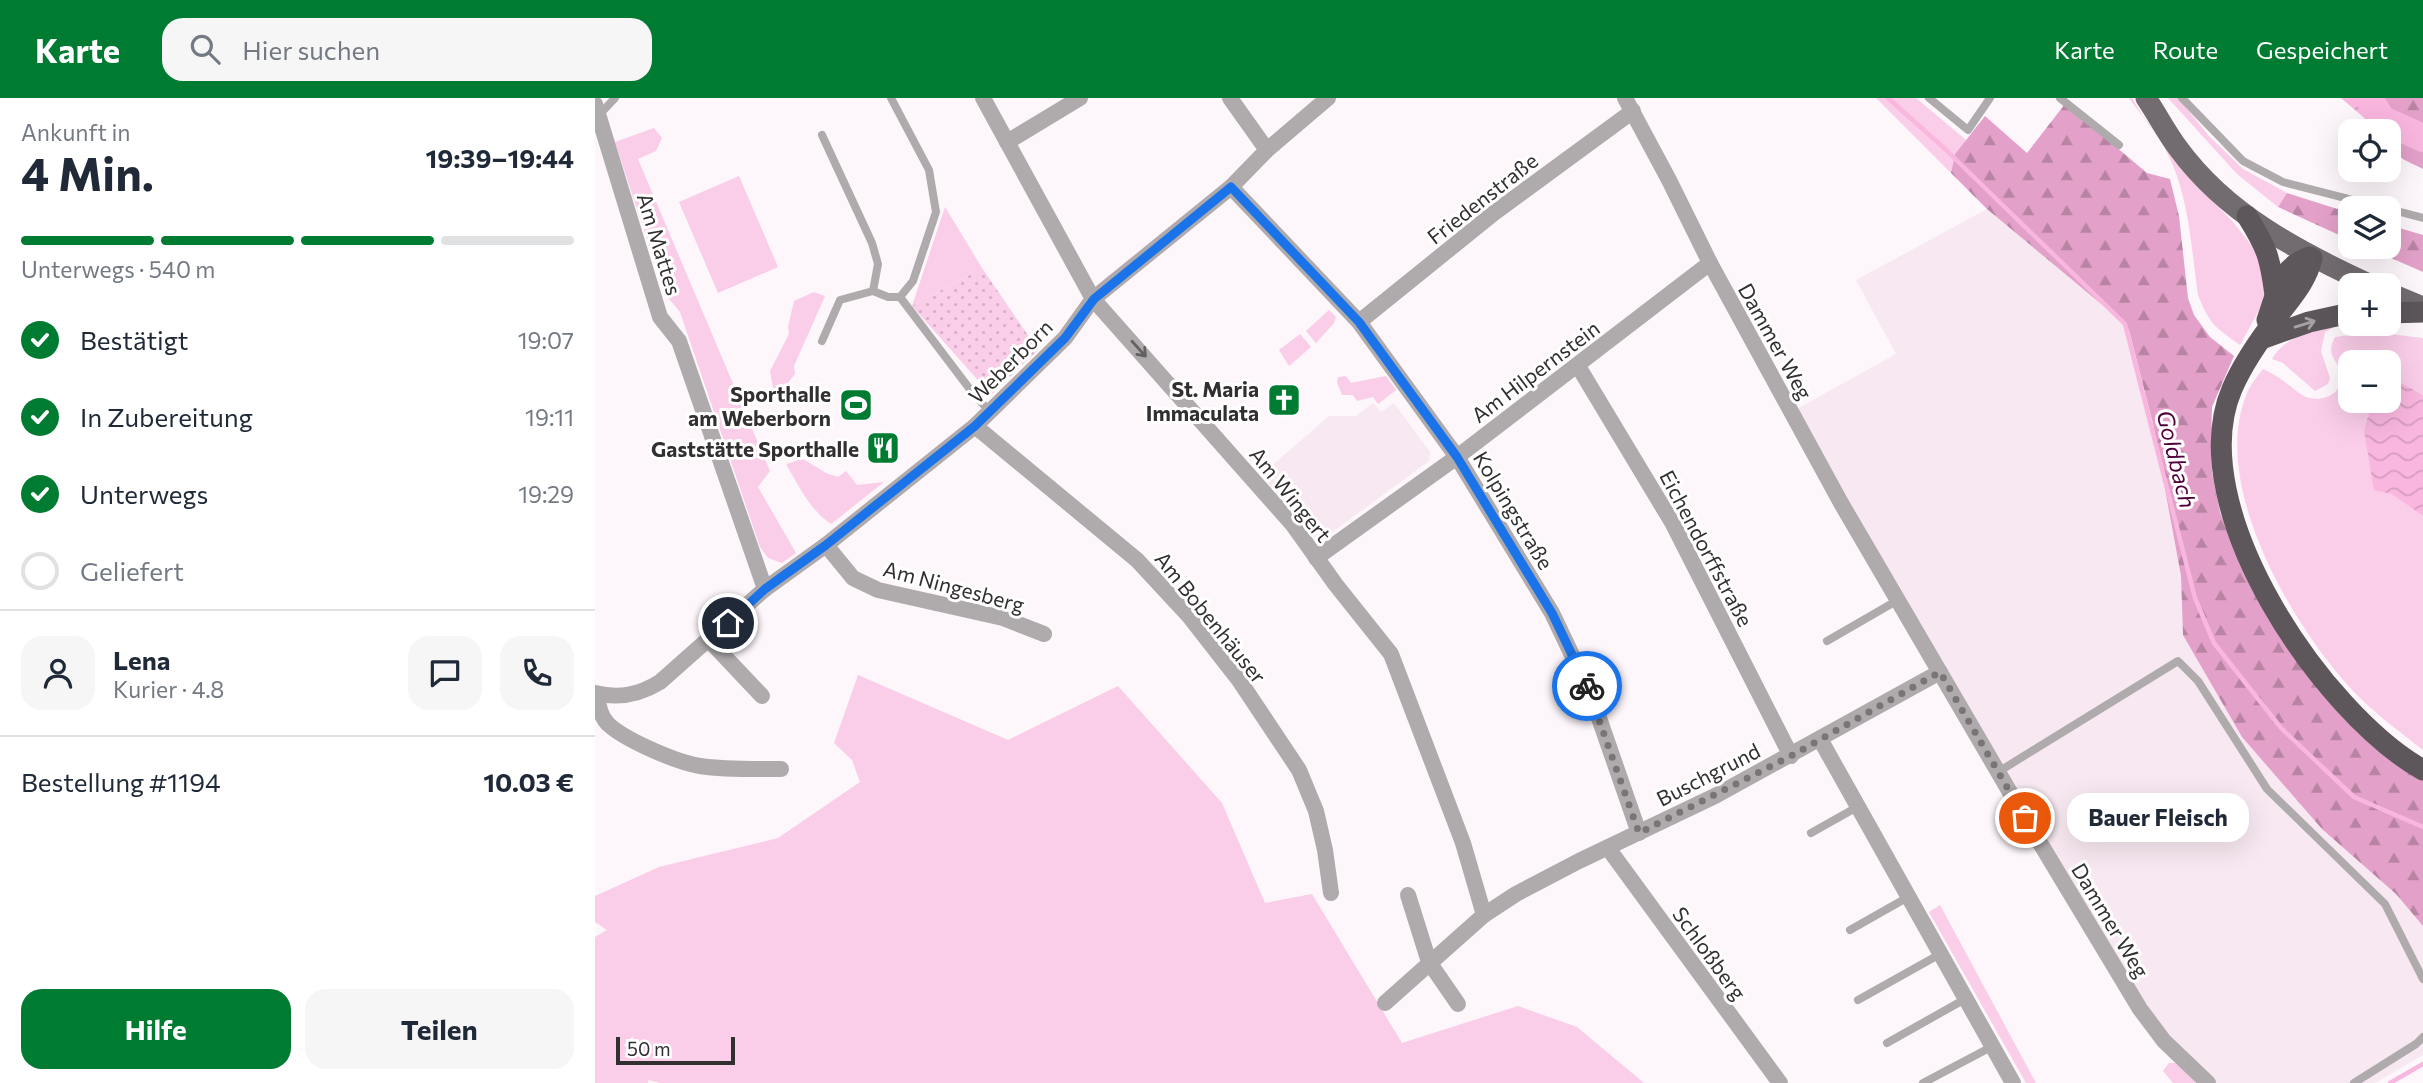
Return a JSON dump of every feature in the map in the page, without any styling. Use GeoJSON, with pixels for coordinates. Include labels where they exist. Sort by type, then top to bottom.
{"type":"FeatureCollection","features":[{"type":"Feature","properties":{"kind":"highway"},"geometry":{"type":"LineString","coordinates":[[2247,216],[2270,257],[2276,296]]}},
{"type":"Feature","properties":{"kind":"highway"},"geometry":{"type":"LineString","coordinates":[[2261,339],[2282,278],[2290,267],[2311,258],[2310,270],[2261,339],[2231,390],[2223,419],[2221,448],[2225,481],[2234,519],[2268,599],[2307,659],[2347,708],[2403,759],[2423,770]]}},
{"type":"Feature","properties":{"kind":"highway"},"geometry":{"type":"LineString","coordinates":[[2401,312],[2423,310]]}},
{"type":"Feature","properties":{"kind":"highway"},"geometry":{"type":"LineString","coordinates":[[2261,339],[2309,322],[2338,316]]}},
{"type":"Feature","properties":{"kind":"main road"},"geometry":{"type":"LineString","coordinates":[[2146,98],[2178,148],[2247,216],[2311,258],[2344,273]]}},
{"type":"Feature","properties":{"kind":"main road"},"geometry":{"type":"LineString","coordinates":[[2401,299],[2423,310]]}},
{"type":"Feature","properties":{"kind":"street","name":"Am Wingert"},"geometry":{"type":"LineString","coordinates":[[983,98],[1094,299],[1293,526],[1391,654],[1464,844],[1484,915]]}},
{"type":"Feature","properties":{"kind":"street"},"geometry":{"type":"LineString","coordinates":[[1007,142],[1080,98]]}},
{"type":"Feature","properties":{"kind":"street"},"geometry":{"type":"LineString","coordinates":[[1230,98],[1267,150]]}},
{"type":"Feature","properties":{"kind":"street","name":"Weberborn"},"geometry":{"type":"LineString","coordinates":[[596,693],[620,696],[645,691],[660,682],[765,589],[826,545],[975,426],[1065,338],[1094,299],[1231,187],[1267,150],[1328,98]]}},
{"type":"Feature","properties":{"kind":"street","name":"Dammer Weg"},"geometry":{"type":"LineString","coordinates":[[1629,105],[1710,264],[1841,503],[1998,772],[2133,997],[2164,1041],[2208,1083]]}},
{"type":"Feature","properties":{"kind":"street","name":"Friedenstraße"},"geometry":{"type":"LineString","coordinates":[[1359,322],[1629,105]]}},
{"type":"Feature","properties":{"kind":"street","name":"Am Mattes"},"geometry":{"type":"LineString","coordinates":[[597,109],[660,317],[679,341],[765,589]]}},
{"type":"Feature","properties":{"kind":"street","name":"Kolpingstraße"},"geometry":{"type":"LineString","coordinates":[[1231,187],[1359,322],[1457,457],[1552,613],[1591,695],[1639,833]]}},
{"type":"Feature","properties":{"kind":"street","name":"Am Hilpernstein"},"geometry":{"type":"LineString","coordinates":[[1316,558],[1457,457],[1710,264]]}},
{"type":"Feature","properties":{"kind":"street","name":"Eichendorffstraße"},"geometry":{"type":"LineString","coordinates":[[1578,366],[1673,524],[1791,756]]}},
{"type":"Feature","properties":{"kind":"street","name":"Am Bobenhäuser"},"geometry":{"type":"LineString","coordinates":[[975,426],[1137,560],[1189,616],[1239,680],[1299,770],[1319,824],[1331,893]]}},
{"type":"Feature","properties":{"kind":"street","name":"Am Ningesberg"},"geometry":{"type":"LineString","coordinates":[[826,545],[853,578],[878,590],[1003,618],[1044,634]]}},
{"type":"Feature","properties":{"kind":"street"},"geometry":{"type":"LineString","coordinates":[[709,640],[762,696]]}},
{"type":"Feature","properties":{"kind":"street","name":"Buschgrund"},"geometry":{"type":"LineString","coordinates":[[1385,1003],[1484,915],[1548,876],[1791,756],[1940,672]]}},
{"type":"Feature","properties":{"kind":"street"},"geometry":{"type":"LineString","coordinates":[[596,693],[601,714],[607,723],[636,743],[697,765],[781,769]]}},
{"type":"Feature","properties":{"kind":"street"},"geometry":{"type":"LineString","coordinates":[[1820,739],[2013,1083]]}},
{"type":"Feature","properties":{"kind":"street","name":"Schloßberg"},"geometry":{"type":"LineString","coordinates":[[1608,848],[1780,1083]]}},
{"type":"Feature","properties":{"kind":"street"},"geometry":{"type":"LineString","coordinates":[[1408,895],[1429,962],[1458,1004]]}},
{"type":"Feature","properties":{"kind":"lane"},"geometry":{"type":"LineString","coordinates":[[597,109],[615,98]]}},
{"type":"Feature","properties":{"kind":"lane"},"geometry":{"type":"LineString","coordinates":[[822,341],[840,300],[873,291],[888,297],[899,297],[913,281],[936,212],[929,170],[891,98]]}},
{"type":"Feature","properties":{"kind":"lane"},"geometry":{"type":"LineString","coordinates":[[1929,98],[1968,130],[1990,98]]}},
{"type":"Feature","properties":{"kind":"lane"},"geometry":{"type":"LineString","coordinates":[[2060,98],[2119,145]]}},
{"type":"Feature","properties":{"kind":"lane"},"geometry":{"type":"LineString","coordinates":[[2182,98],[2243,161],[2283,182],[2338,196]]}},
{"type":"Feature","properties":{"kind":"lane"},"geometry":{"type":"LineString","coordinates":[[822,135],[872,243],[878,264],[873,291]]}},
{"type":"Feature","properties":{"kind":"lane"},"geometry":{"type":"LineString","coordinates":[[2401,213],[2423,218]]}},
{"type":"Feature","properties":{"kind":"lane"},"geometry":{"type":"LineString","coordinates":[[899,297],[989,411]]}},
{"type":"Feature","properties":{"kind":"lane"},"geometry":{"type":"LineString","coordinates":[[1826,641],[1898,600]]}},
{"type":"Feature","properties":{"kind":"lane"},"geometry":{"type":"LineString","coordinates":[[1998,772],[2178,662],[2198,681],[2267,789],[2385,904],[2423,979]]}},
{"type":"Feature","properties":{"kind":"lane"},"geometry":{"type":"LineString","coordinates":[[1811,833],[1859,806]]}},
{"type":"Feature","properties":{"kind":"lane"},"geometry":{"type":"LineString","coordinates":[[1850,930],[1910,896]]}},
{"type":"Feature","properties":{"kind":"lane"},"geometry":{"type":"LineString","coordinates":[[1858,1000],[1942,953]]}},
{"type":"Feature","properties":{"kind":"lane"},"geometry":{"type":"LineString","coordinates":[[1887,1044],[1967,998]]}},
{"type":"Feature","properties":{"kind":"lane"},"geometry":{"type":"LineString","coordinates":[[2354,1083],[2423,1037]]}},
{"type":"Feature","properties":{"kind":"lane"},"geometry":{"type":"LineString","coordinates":[[1923,1083],[1993,1046]]}},
{"type":"Feature","properties":{"kind":"shaded area"},"geometry":{"type":"Polygon","coordinates":[[[1876,98],[1916,98],[1966,140],[1955,154],[1951,173],[1876,98]]]}},
{"type":"Feature","properties":{"kind":"shaded area"},"geometry":{"type":"Polygon","coordinates":[[[2129,98],[2132,98],[2197,185],[2233,222],[2261,257],[2267,284],[2265,299],[2240,345],[2214,324],[2202,305],[2179,182],[2160,141],[2129,98]]]}},
{"type":"Feature","properties":{"kind":"shaded area"},"geometry":{"type":"Polygon","coordinates":[[[2168,98],[2178,98],[2209,136],[2243,169],[2287,193],[2278,207],[2237,174],[2168,98]]]}},
{"type":"Feature","properties":{"kind":"shaded area"},"geometry":{"type":"Polygon","coordinates":[[[654,128],[662,138],[656,151],[638,159],[770,471],[758,487],[796,553],[782,563],[768,558],[760,547],[680,312],[665,294],[615,142],[654,128]]]}},
{"type":"Feature","properties":{"kind":"shaded area"},"geometry":{"type":"Polygon","coordinates":[[[739,176],[778,267],[718,293],[679,202],[739,176]]]}},
{"type":"Feature","properties":{"kind":"shaded area"},"geometry":{"type":"Polygon","coordinates":[[[945,207],[982,268],[912,306],[945,207]]]}},
{"type":"Feature","properties":{"kind":"shaded area"},"geometry":{"type":"Polygon","coordinates":[[[1987,209],[2129,330],[2153,424],[2181,576],[2183,635],[2423,926],[2423,1055],[2375,1083],[2211,1083],[2142,1006],[1793,411],[1896,354],[1856,280],[1987,209]]]}},
{"type":"Feature","properties":{"kind":"shaded area"},"geometry":{"type":"Polygon","coordinates":[[[982,268],[1038,350],[991,395],[912,306],[982,268]]]}},
{"type":"Feature","properties":{"kind":"shaded area"},"geometry":{"type":"Polygon","coordinates":[[[814,292],[825,296],[794,366],[795,374],[775,399],[770,371],[789,334],[794,301],[814,292]]]}},
{"type":"Feature","properties":{"kind":"shaded area"},"geometry":{"type":"Polygon","coordinates":[[[1329,310],[1336,317],[1334,323],[1316,343],[1306,331],[1329,310]]]}},
{"type":"Feature","properties":{"kind":"shaded area"},"geometry":{"type":"Polygon","coordinates":[[[2325,327],[2333,328],[2325,332],[2321,351],[2330,378],[2328,384],[2315,391],[2283,363],[2272,359],[2288,342],[2325,327]]]}},
{"type":"Feature","properties":{"kind":"shaded area"},"geometry":{"type":"Polygon","coordinates":[[[1300,334],[1311,347],[1289,366],[1279,350],[1300,334]]]}},
{"type":"Feature","properties":{"kind":"shaded area"},"geometry":{"type":"Polygon","coordinates":[[[2401,335],[2423,338],[2423,395],[2401,383],[2401,350],[2338,350],[2338,367],[2331,350],[2335,337],[2401,335]]]}},
{"type":"Feature","properties":{"kind":"shaded area"},"geometry":{"type":"Polygon","coordinates":[[[2263,369],[2304,396],[2316,399],[2338,389],[2338,413],[2369,413],[2364,431],[2392,493],[2423,516],[2423,750],[2353,691],[2330,664],[2283,593],[2263,553],[2248,512],[2239,471],[2238,432],[2251,385],[2263,369]]]}},
{"type":"Feature","properties":{"kind":"shaded area"},"geometry":{"type":"Polygon","coordinates":[[[1346,376],[1351,383],[1386,376],[1396,390],[1378,404],[1373,397],[1357,401],[1353,395],[1342,395],[1338,377],[1346,376]]]}},
{"type":"Feature","properties":{"kind":"shaded area"},"geometry":{"type":"Polygon","coordinates":[[[1373,403],[1381,412],[1394,403],[1430,452],[1429,461],[1323,539],[1317,540],[1261,475],[1329,416],[1356,416],[1373,403]]]}},
{"type":"Feature","properties":{"kind":"shaded area"},"geometry":{"type":"Polygon","coordinates":[[[803,459],[838,477],[846,471],[857,485],[884,482],[831,524],[811,505],[786,464],[803,459]]]}},
{"type":"Feature","properties":{"kind":"shaded area"},"geometry":{"type":"Polygon","coordinates":[[[858,675],[1008,740],[1118,686],[1222,803],[1265,903],[1312,894],[1402,1043],[1518,1006],[1577,1027],[1644,1083],[660,1083],[648,1080],[648,1083],[595,1083],[595,937],[607,930],[595,922],[595,896],[659,867],[778,838],[860,782],[852,760],[834,743],[858,675]]]}},
{"type":"Feature","properties":{"kind":"shaded area"},"geometry":{"type":"Polygon","coordinates":[[[1940,905],[2036,1083],[2026,1083],[1929,912],[1940,905]]]}},
{"type":"Feature","properties":{"kind":"shaded area"},"geometry":{"type":"Polygon","coordinates":[[[2169,1063],[2178,1063],[2196,1083],[2173,1083],[2163,1071],[2169,1063]]]}},
{"type":"Feature","properties":{"kind":"green space"},"geometry":{"type":"Polygon","coordinates":[[[2381,98],[2423,98],[2423,169],[2401,158],[2401,119],[2379,119],[2384,109],[2381,98]]]}},
{"type":"Feature","properties":{"kind":"green space"},"geometry":{"type":"Polygon","coordinates":[[[2065,104],[2147,173],[2170,179],[2179,216],[2188,298],[2194,315],[2210,337],[2234,356],[2212,407],[2212,472],[2220,512],[2256,596],[2423,780],[2423,926],[2396,894],[2322,829],[2242,737],[2183,635],[2181,576],[2153,424],[2129,330],[1987,209],[1951,173],[1955,154],[1985,116],[2027,153],[2065,104]]]}},
{"type":"Feature","properties":{"kind":"green space"},"geometry":{"type":"Polygon","coordinates":[[[2287,193],[2338,209],[2338,234],[2278,207],[2287,193]]]}},
{"type":"Feature","properties":{"kind":"green space"},"geometry":{"type":"Polygon","coordinates":[[[2401,229],[2423,235],[2423,272],[2393,259],[2401,259],[2401,229]]]}},
{"type":"Feature","properties":{"kind":"water"},"geometry":{"type":"Polygon","coordinates":[[[2341,98],[2381,98],[2384,109],[2379,119],[2366,119],[2341,98]]]}},
{"type":"Feature","properties":{"kind":"water"},"geometry":{"type":"Polygon","coordinates":[[[2401,383],[2423,395],[2423,516],[2392,494],[2374,490],[2364,431],[2369,413],[2401,413],[2401,383]]]}},
{"type":"Feature","properties":{"kind":"waterway","name":"Goldbach"},"geometry":{"type":"LineString","coordinates":[[1888,98],[1944,148],[2125,324],[2195,598],[2214,643],[2281,728],[2354,797],[2423,827]]}},
{"type":"Feature","properties":{"kind":"waterway"},"geometry":{"type":"LineString","coordinates":[[2369,98],[2381,119],[2423,138]]}},
{"type":"Feature","properties":{"kind":"waterway"},"geometry":{"type":"LineString","coordinates":[[2390,1083],[2423,1064]]}},
{"type":"Feature","properties":{"kind":"way so far"},"geometry":{"type":"LineString","coordinates":[[1587,686],[1639,833],[1791,756],[1940,672],[2025,818]]}},
{"type":"Feature","properties":{"kind":"place","name":"St. Maria Immaculata"},"geometry":{"type":"Point","coordinates":[1284,400]}},
{"type":"Feature","properties":{"kind":"place","name":"Sporthalle am Weberborn"},"geometry":{"type":"Point","coordinates":[856,405]}},
{"type":"Feature","properties":{"kind":"place","name":"Gaststätte Sporthalle"},"geometry":{"type":"Point","coordinates":[883,448]}},
{"type":"Feature","properties":{"kind":"place","name":"Bauer Fleisch"},"geometry":{"type":"Point","coordinates":[2025,818]}},
{"type":"Feature","properties":{"kind":"route"},"geometry":{"type":"LineString","coordinates":[[728,623],[765,589],[826,545],[975,426],[1065,338],[1094,299],[1231,187],[1359,322],[1390,363],[1457,457],[1552,613],[1587,686]]}}]}
